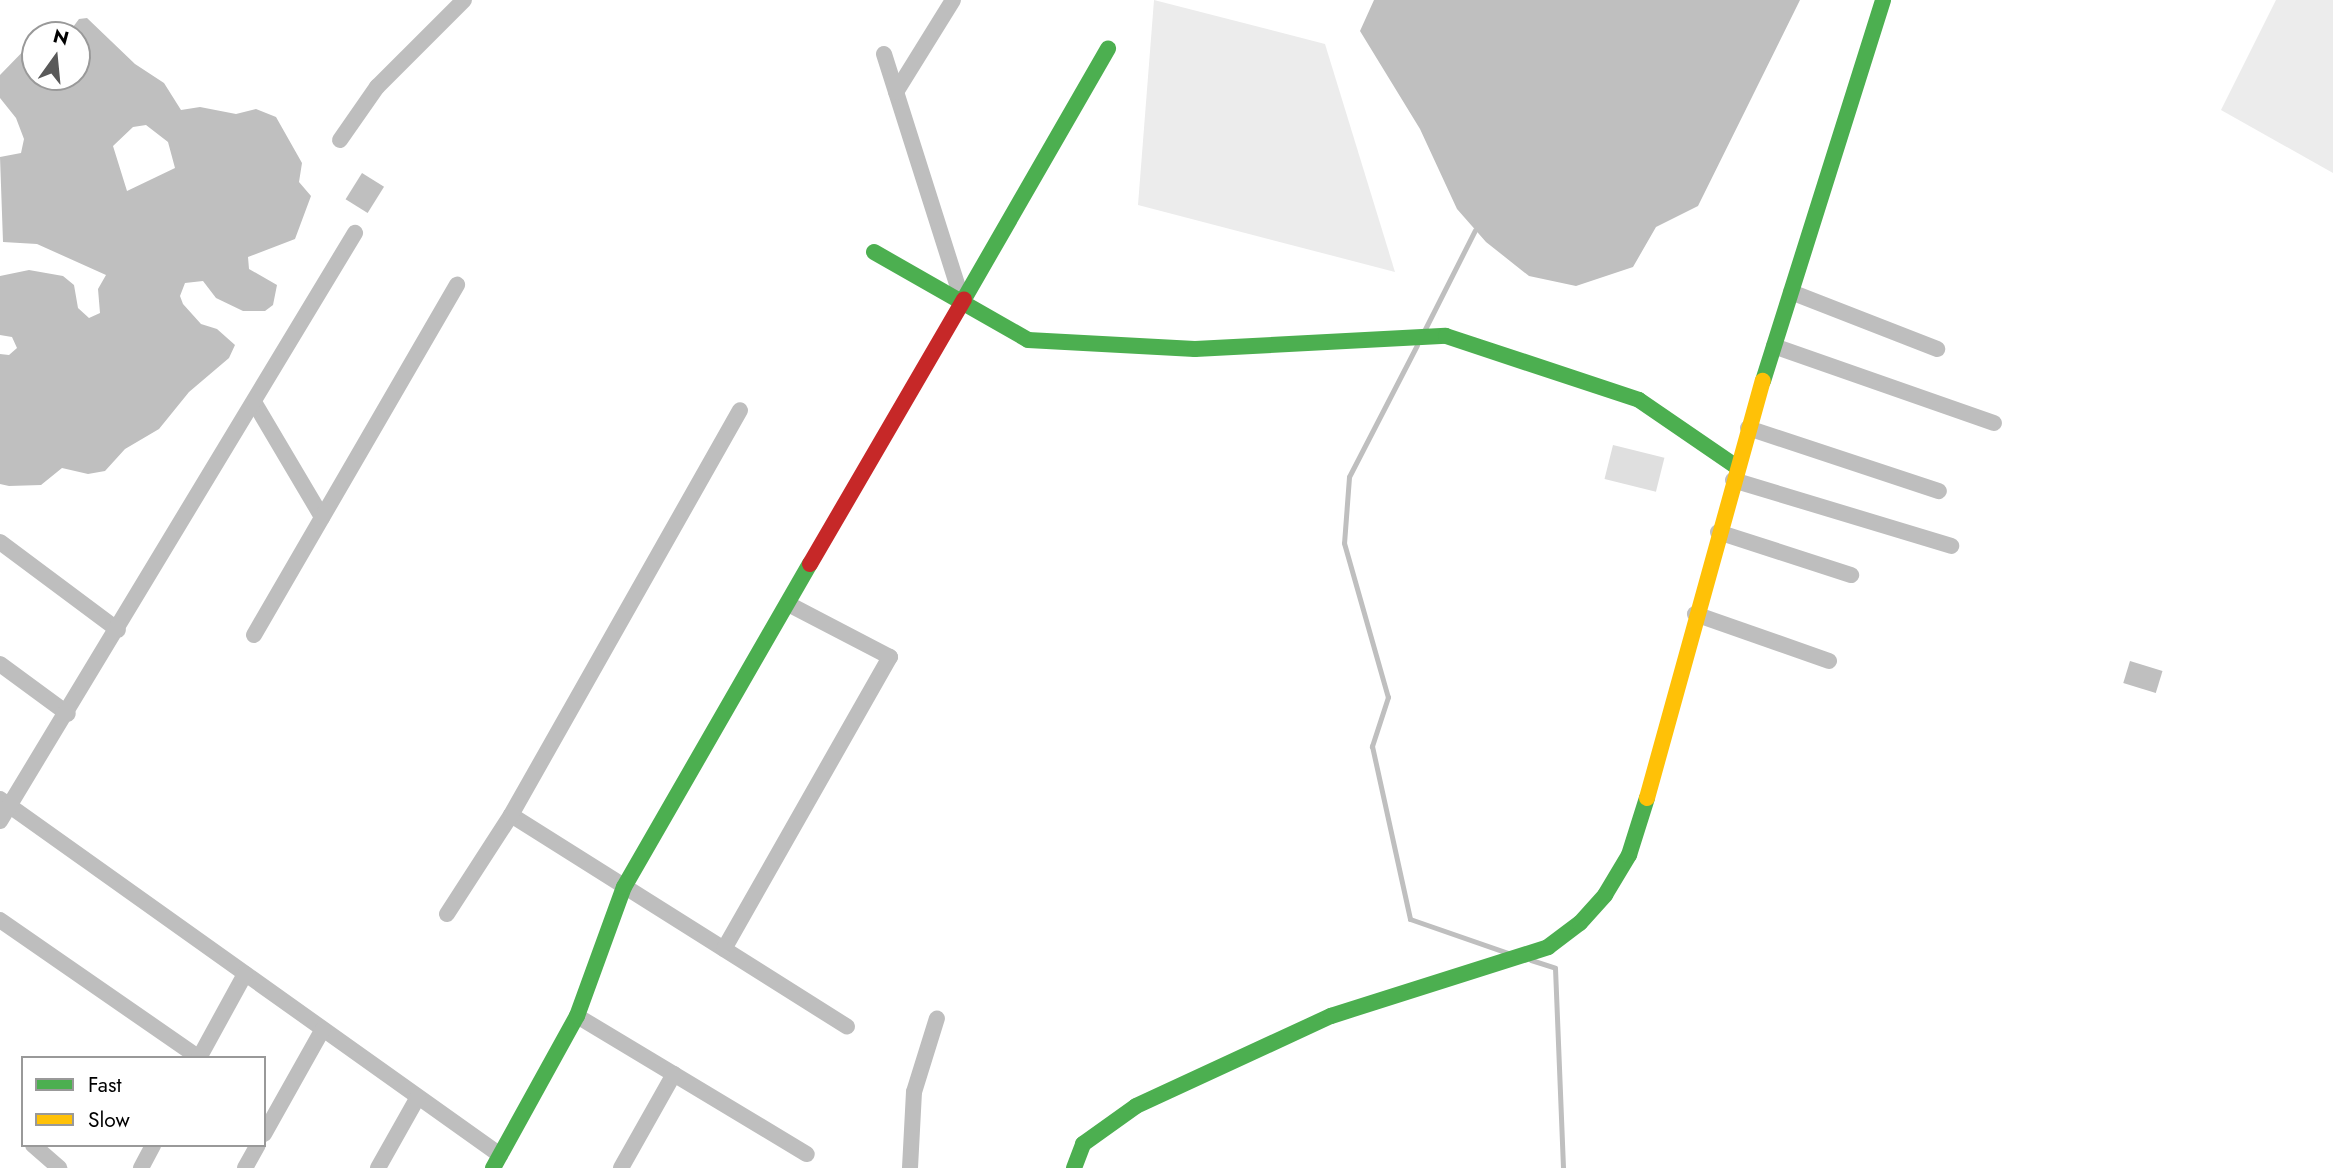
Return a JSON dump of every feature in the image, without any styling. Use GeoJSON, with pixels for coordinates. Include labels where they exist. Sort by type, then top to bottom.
{"type":"FeatureCollection","features":[{"type":"Feature","properties":{"kind":"street"},"geometry":{"type":"LineString","coordinates":[[340,140],[377,88],[464,0]]}},
{"type":"Feature","properties":{"kind":"street"},"geometry":{"type":"LineString","coordinates":[[896,92],[953,0]]}},
{"type":"Feature","properties":{"kind":"street"},"geometry":{"type":"LineString","coordinates":[[1074,1168],[1083,1144],[1136,1106],[1331,1016],[1548,947],[1580,923],[1605,895],[1629,855],[1670,727],[1695,614],[1748,428],[1883,0]]}},
{"type":"Feature","properties":{"kind":"street"},"geometry":{"type":"LineString","coordinates":[[6,803],[418,1097],[497,1161],[577,1016],[624,887],[1108,49]]}},
{"type":"Feature","properties":{"kind":"street"},"geometry":{"type":"LineString","coordinates":[[884,54],[963,303]]}},
{"type":"Feature","properties":{"kind":"street"},"geometry":{"type":"LineString","coordinates":[[0,821],[6,803],[68,714],[355,233]]}},
{"type":"Feature","properties":{"kind":"street"},"geometry":{"type":"LineString","coordinates":[[874,252],[1028,340],[1195,349],[1446,336],[1639,400],[1735,473],[1951,546]]}},
{"type":"Feature","properties":{"kind":"street"},"geometry":{"type":"LineString","coordinates":[[254,635],[457,285]]}},
{"type":"Feature","properties":{"kind":"street"},"geometry":{"type":"LineString","coordinates":[[1791,292],[1937,349]]}},
{"type":"Feature","properties":{"kind":"street"},"geometry":{"type":"LineString","coordinates":[[1773,346],[1994,423]]}},
{"type":"Feature","properties":{"kind":"street"},"geometry":{"type":"LineString","coordinates":[[254,402],[322,517]]}},
{"type":"Feature","properties":{"kind":"street"},"geometry":{"type":"LineString","coordinates":[[447,914],[511,815],[740,410]]}},
{"type":"Feature","properties":{"kind":"street"},"geometry":{"type":"LineString","coordinates":[[1748,428],[1939,491]]}},
{"type":"Feature","properties":{"kind":"street"},"geometry":{"type":"LineString","coordinates":[[1718,533],[1852,575]]}},
{"type":"Feature","properties":{"kind":"street"},"geometry":{"type":"LineString","coordinates":[[0,541],[118,630]]}},
{"type":"Feature","properties":{"kind":"street"},"geometry":{"type":"LineString","coordinates":[[724,949],[890,657],[788,604]]}},
{"type":"Feature","properties":{"kind":"street"},"geometry":{"type":"LineString","coordinates":[[1695,614],[1829,662]]}},
{"type":"Feature","properties":{"kind":"street"},"geometry":{"type":"LineString","coordinates":[[0,664],[68,714]]}},
{"type":"Feature","properties":{"kind":"street"},"geometry":{"type":"LineString","coordinates":[[511,815],[847,1027]]}},
{"type":"Feature","properties":{"kind":"street"},"geometry":{"type":"LineString","coordinates":[[0,920],[197,1056]]}},
{"type":"Feature","properties":{"kind":"street"},"geometry":{"type":"LineString","coordinates":[[201,1056],[245,974]]}},
{"type":"Feature","properties":{"kind":"street"},"geometry":{"type":"LineString","coordinates":[[577,1016],[807,1154]]}},
{"type":"Feature","properties":{"kind":"street"},"geometry":{"type":"LineString","coordinates":[[910,1168],[914,1092],[937,1018]]}},
{"type":"Feature","properties":{"kind":"street"},"geometry":{"type":"LineString","coordinates":[[266,1130],[323,1029]]}},
{"type":"Feature","properties":{"kind":"street"},"geometry":{"type":"LineString","coordinates":[[621,1168],[674,1074]]}},
{"type":"Feature","properties":{"kind":"street"},"geometry":{"type":"LineString","coordinates":[[378,1168],[418,1097]]}},
{"type":"Feature","properties":{"kind":"street"},"geometry":{"type":"LineString","coordinates":[[35,1147],[59,1168]]}},
{"type":"Feature","properties":{"kind":"street"},"geometry":{"type":"LineString","coordinates":[[141,1168],[152,1147]]}},
{"type":"Feature","properties":{"kind":"street"},"geometry":{"type":"LineString","coordinates":[[245,1168],[257,1147]]}},
{"type":"Feature","properties":{"kind":"shaded area"},"geometry":{"type":"Polygon","coordinates":[[[1154,0],[1325,44],[1395,272],[1138,205],[1154,0]]]}},
{"type":"Feature","properties":{"kind":"shaded area"},"geometry":{"type":"Polygon","coordinates":[[[1374,0],[1800,0],[1698,206],[1656,227],[1633,267],[1576,286],[1529,276],[1486,242],[1457,209],[1420,129],[1360,31],[1374,0]]]}},
{"type":"Feature","properties":{"kind":"shaded area"},"geometry":{"type":"Polygon","coordinates":[[[2276,0],[2333,0],[2333,173],[2221,110],[2276,0]]]}},
{"type":"Feature","properties":{"kind":"shaded area"},"geometry":{"type":"Polygon","coordinates":[[[91,22],[135,64],[164,83],[181,110],[200,107],[236,114],[256,109],[276,117],[302,163],[299,182],[311,196],[295,239],[248,257],[249,269],[277,285],[273,305],[265,311],[243,311],[216,298],[203,281],[185,283],[180,296],[183,304],[201,324],[217,329],[235,345],[229,358],[189,392],[159,429],[125,449],[105,471],[88,474],[62,468],[41,485],[0,484],[0,354],[9,355],[17,348],[12,337],[0,335],[0,276],[29,270],[63,276],[74,285],[78,308],[89,318],[100,313],[98,289],[106,275],[37,244],[3,242],[0,157],[21,153],[24,139],[16,118],[0,98],[0,75],[21,53],[21,91],[91,91],[91,22]],[[146,125],[133,127],[113,146],[127,191],[175,168],[168,142],[146,125]]]}},
{"type":"Feature","properties":{"kind":"shaded area"},"geometry":{"type":"Polygon","coordinates":[[[362,173],[384,187],[368,213],[346,199],[362,173]]]}},
{"type":"Feature","properties":{"kind":"shaded area"},"geometry":{"type":"Polygon","coordinates":[[[2130,661],[2163,671],[2156,693],[2123,683],[2130,661]]]}},
{"type":"Feature","properties":{"kind":"building"},"geometry":{"type":"Polygon","coordinates":[[[1613,445],[1664,458],[1656,492],[1605,479],[1613,445]]]}},
{"type":"Feature","properties":{"kind":"waterway"},"geometry":{"type":"LineString","coordinates":[[1423,333],[1475,230]]}},
{"type":"Feature","properties":{"kind":"waterway"},"geometry":{"type":"LineString","coordinates":[[1417,345],[1349,477],[1344,543],[1388,697],[1372,746],[1410,919],[1508,953]]}},
{"type":"Feature","properties":{"kind":"waterway"},"geometry":{"type":"LineString","coordinates":[[1531,960],[1555,968],[1563,1168]]}},
{"type":"Feature","properties":{"kind":"traffic: fast"},"geometry":{"type":"LineString","coordinates":[[1763,381],[1883,0]]}},
{"type":"Feature","properties":{"kind":"traffic: fast"},"geometry":{"type":"LineString","coordinates":[[964,299],[1108,49]]}},
{"type":"Feature","properties":{"kind":"traffic: fast"},"geometry":{"type":"LineString","coordinates":[[874,252],[1028,340],[1195,349],[1446,336],[1639,400],[1737,467]]}},
{"type":"Feature","properties":{"kind":"traffic: fast"},"geometry":{"type":"LineString","coordinates":[[493,1168],[577,1016],[624,887],[810,564]]}},
{"type":"Feature","properties":{"kind":"traffic: fast"},"geometry":{"type":"LineString","coordinates":[[1074,1168],[1083,1144],[1136,1106],[1331,1016],[1548,947],[1580,923],[1605,895],[1629,855],[1647,798]]}},
{"type":"Feature","properties":{"kind":"traffic: slow"},"geometry":{"type":"LineString","coordinates":[[1647,798],[1763,381]]}},
{"type":"Feature","properties":{"kind":"traffic: jam"},"geometry":{"type":"LineString","coordinates":[[810,564],[964,299]]}}]}
